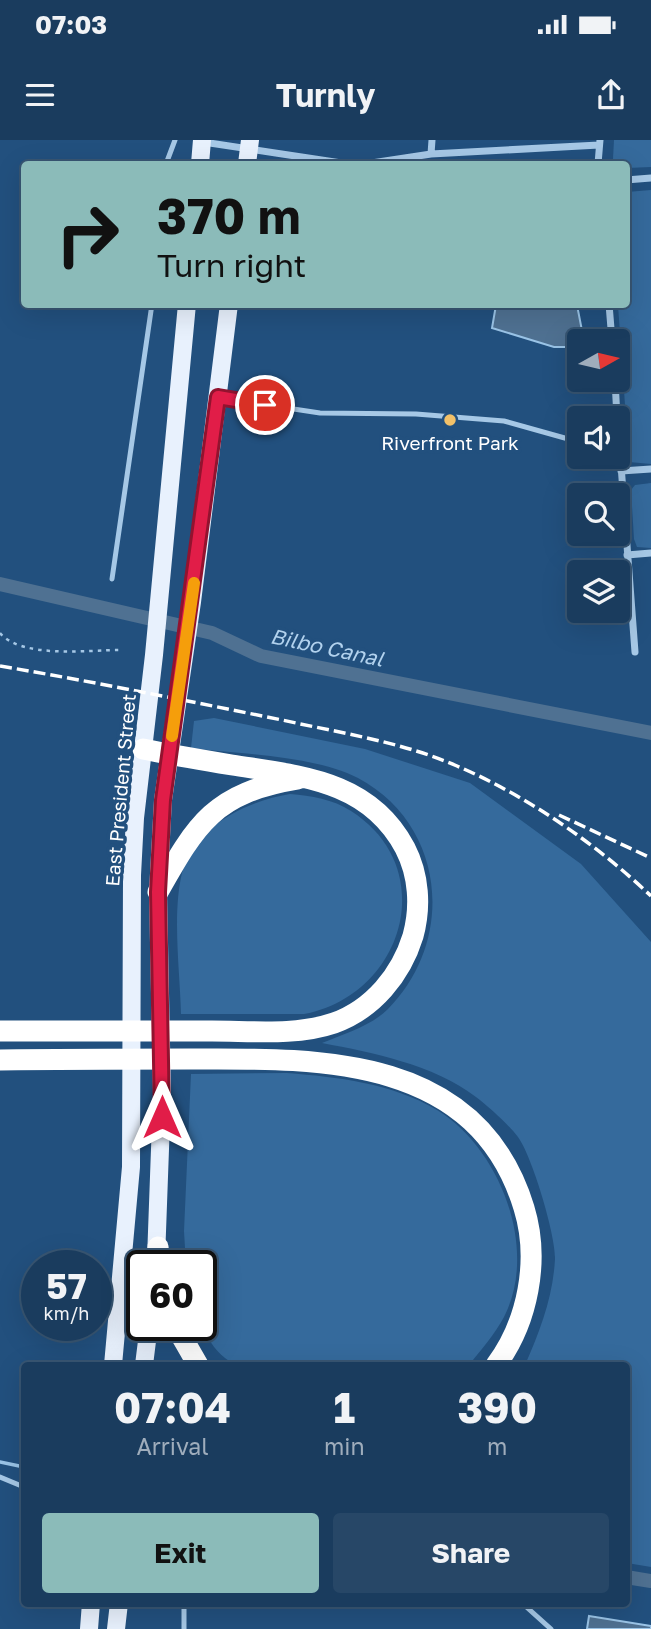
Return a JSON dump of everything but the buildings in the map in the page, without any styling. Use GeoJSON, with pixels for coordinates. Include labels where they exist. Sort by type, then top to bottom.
{"type":"FeatureCollection","features":[{"type":"Feature","properties":{"kind":"highway"},"geometry":{"type":"LineString","coordinates":[[0,1031],[291,1030],[336,1022],[369,1004],[392,978],[409,947],[418,912],[413,867],[398,837],[372,806],[341,787],[310,777],[143,749]]}},
{"type":"Feature","properties":{"kind":"highway"},"geometry":{"type":"LineString","coordinates":[[158,892],[185,845],[221,806],[263,786],[310,777]]}},
{"type":"Feature","properties":{"kind":"highway"},"geometry":{"type":"LineString","coordinates":[[0,1060],[303,1059],[354,1066],[424,1089],[464,1114],[482,1130],[498,1151],[519,1193],[531,1240],[531,1264],[520,1318],[498,1362]]}},
{"type":"Feature","properties":{"kind":"highway"},"geometry":{"type":"LineString","coordinates":[[184,1341],[196,1362]]}},
{"type":"Feature","properties":{"kind":"main road"},"geometry":{"type":"LineString","coordinates":[[200,161],[202,141]]}},
{"type":"Feature","properties":{"kind":"main road","name":"East President Street"},"geometry":{"type":"LineString","coordinates":[[113,1362],[131,1167],[131,874],[187,308]]}},
{"type":"Feature","properties":{"kind":"main road"},"geometry":{"type":"LineString","coordinates":[[158,1250],[162,1094],[158,892],[163,800],[192,602],[229,308]]}},
{"type":"Feature","properties":{"kind":"main road"},"geometry":{"type":"LineString","coordinates":[[144,1362],[147,1341]]}},
{"type":"Feature","properties":{"kind":"main road"},"geometry":{"type":"LineString","coordinates":[[89,1629],[91,1607]]}},
{"type":"Feature","properties":{"kind":"main road"},"geometry":{"type":"LineString","coordinates":[[116,1629],[119,1607]]}},
{"type":"Feature","properties":{"kind":"street"},"geometry":{"type":"LineString","coordinates":[[430,154],[432,140]]}},
{"type":"Feature","properties":{"kind":"street"},"geometry":{"type":"LineString","coordinates":[[202,141],[309,161]]}},
{"type":"Feature","properties":{"kind":"street"},"geometry":{"type":"LineString","coordinates":[[384,161],[430,154],[599,143],[598,161]]}},
{"type":"Feature","properties":{"kind":"street"},"geometry":{"type":"LineString","coordinates":[[630,180],[651,177]]}},
{"type":"Feature","properties":{"kind":"street"},"geometry":{"type":"LineString","coordinates":[[609,308],[611,329]]}},
{"type":"Feature","properties":{"kind":"street"},"geometry":{"type":"LineString","coordinates":[[635,652],[621,471],[651,469]]}},
{"type":"Feature","properties":{"kind":"street"},"geometry":{"type":"LineString","coordinates":[[627,555],[651,553]]}},
{"type":"Feature","properties":{"kind":"lane"},"geometry":{"type":"LineString","coordinates":[[167,161],[175,140]]}},
{"type":"Feature","properties":{"kind":"lane"},"geometry":{"type":"LineString","coordinates":[[112,579],[151,308]]}},
{"type":"Feature","properties":{"kind":"lane"},"geometry":{"type":"LineString","coordinates":[[218,397],[320,413],[416,414],[504,421],[567,439]]}},
{"type":"Feature","properties":{"kind":"lane"},"geometry":{"type":"LineString","coordinates":[[0,1476],[21,1486]]}},
{"type":"Feature","properties":{"kind":"lane"},"geometry":{"type":"LineString","coordinates":[[184,1607],[184,1629]]}},
{"type":"Feature","properties":{"kind":"lane"},"geometry":{"type":"LineString","coordinates":[[526,1607],[551,1629]]}},
{"type":"Feature","properties":{"kind":"path"},"geometry":{"type":"LineString","coordinates":[[0,633],[8,642],[31,650],[120,650]]}},
{"type":"Feature","properties":{"kind":"shaded area"},"geometry":{"type":"Polygon","coordinates":[[[614,140],[651,140],[651,167],[630,168],[630,161],[613,159],[614,140]]]}},
{"type":"Feature","properties":{"kind":"shaded area"},"geometry":{"type":"Polygon","coordinates":[[[651,190],[651,464],[630,462],[630,406],[625,406],[624,392],[630,392],[630,329],[620,329],[618,308],[630,308],[630,192],[651,190]]]}},
{"type":"Feature","properties":{"kind":"shaded area"},"geometry":{"type":"Polygon","coordinates":[[[495,308],[578,308],[582,329],[567,329],[567,347],[554,347],[492,328],[495,308]]]}},
{"type":"Feature","properties":{"kind":"shaded area"},"geometry":{"type":"Polygon","coordinates":[[[651,483],[651,548],[637,547],[634,539],[631,490],[635,485],[651,483]]]}},
{"type":"Feature","properties":{"kind":"shaded area"},"geometry":{"type":"Polygon","coordinates":[[[214,718],[365,749],[470,783],[581,864],[651,942],[651,1567],[630,1564],[630,1362],[526,1362],[545,1314],[555,1259],[552,1233],[542,1196],[518,1137],[476,1097],[441,1076],[402,1061],[322,1043],[365,1025],[388,1009],[410,981],[424,950],[432,918],[432,885],[424,854],[409,824],[387,799],[358,778],[341,771],[300,760],[191,748],[194,721],[214,718]]]}},
{"type":"Feature","properties":{"kind":"shaded area"},"geometry":{"type":"Polygon","coordinates":[[[290,794],[322,799],[344,807],[379,835],[396,864],[402,895],[399,927],[387,956],[366,982],[338,1002],[304,1014],[181,1014],[177,906],[182,873],[188,856],[210,829],[224,818],[257,803],[290,794]]]}},
{"type":"Feature","properties":{"kind":"shaded area"},"geometry":{"type":"Polygon","coordinates":[[[287,1073],[364,1083],[402,1093],[437,1110],[459,1127],[479,1149],[495,1174],[507,1202],[515,1232],[517,1261],[514,1290],[504,1317],[471,1362],[232,1362],[210,1341],[217,1341],[217,1250],[185,1250],[191,1074],[287,1073]]]}},
{"type":"Feature","properties":{"kind":"shaded area"},"geometry":{"type":"Polygon","coordinates":[[[589,1616],[651,1626],[651,1629],[587,1629],[589,1616]]]}},
{"type":"Feature","properties":{"kind":"waterway","name":"Bilbo Canal"},"geometry":{"type":"LineString","coordinates":[[0,584],[212,633],[261,656],[651,733]]}},
{"type":"Feature","properties":{"kind":"waterway"},"geometry":{"type":"LineString","coordinates":[[0,1462],[21,1466]]}},
{"type":"Feature","properties":{"kind":"waterway"},"geometry":{"type":"LineString","coordinates":[[630,1578],[651,1581]]}},
{"type":"Feature","properties":{"kind":"railway"},"geometry":{"type":"LineString","coordinates":[[0,666],[349,734],[436,758],[483,778],[559,822],[651,896]]}},
{"type":"Feature","properties":{"kind":"railway"},"geometry":{"type":"LineString","coordinates":[[559,815],[651,858]]}},
{"type":"Feature","properties":{"kind":"slow traffic"},"geometry":{"type":"LineString","coordinates":[[172,736],[194,583]]}},
{"type":"Feature","properties":{"kind":"place","name":"Riverfront Park"},"geometry":{"type":"Point","coordinates":[450,420]}},
{"type":"Feature","properties":{"kind":"route"},"geometry":{"type":"LineString","coordinates":[[162,1117],[158,892],[163,800],[218,397],[265,405]]}}]}
